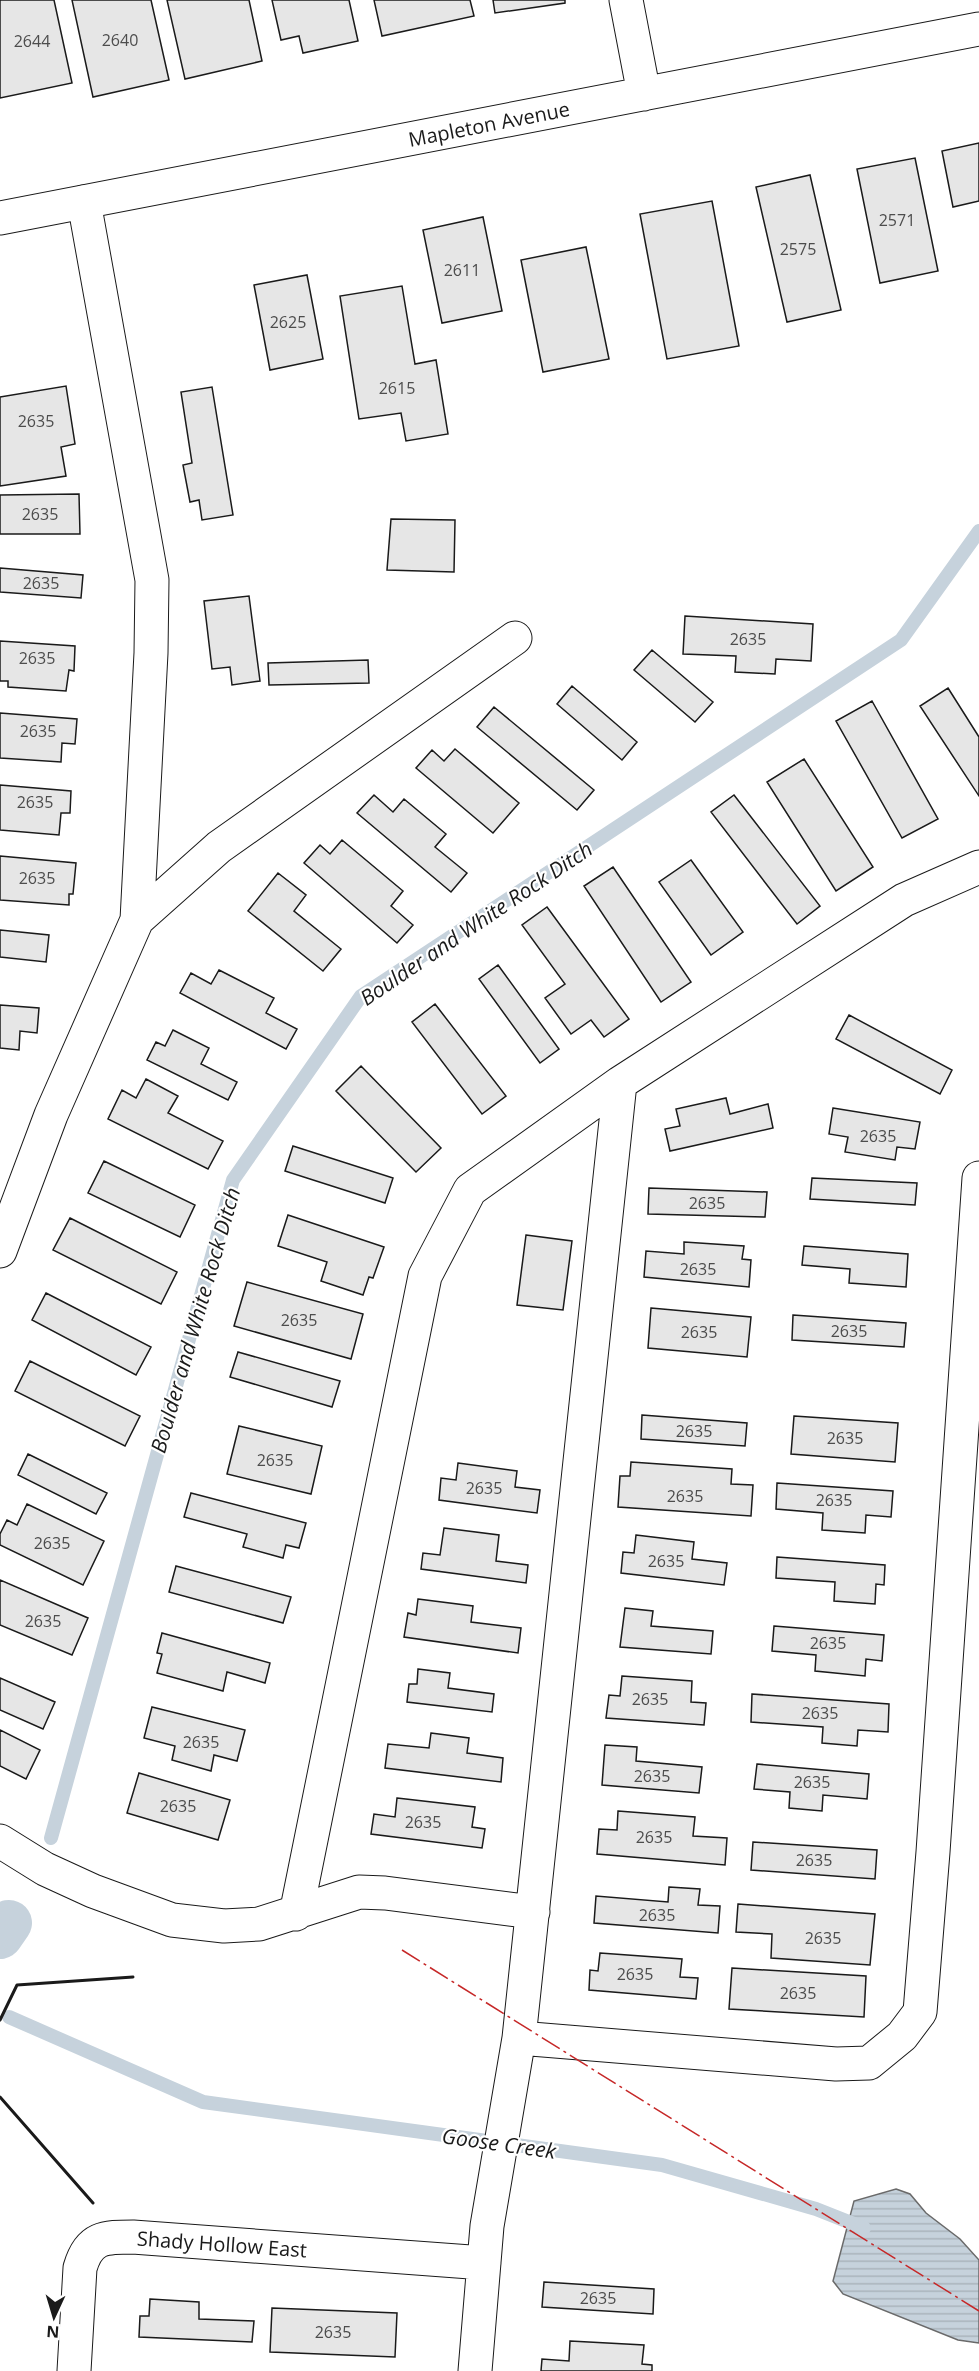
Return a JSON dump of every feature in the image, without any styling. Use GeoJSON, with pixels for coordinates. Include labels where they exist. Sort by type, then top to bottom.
{"type":"FeatureCollection","features":[{"type":"Feature","properties":{"kind":"street"},"geometry":{"type":"LineString","coordinates":[[626,0],[644,94]]}},
{"type":"Feature","properties":{"kind":"street","name":"Mapleton Avenue"},"geometry":{"type":"LineString","coordinates":[[0,218],[979,29]]}},
{"type":"Feature","properties":{"kind":"street"},"geometry":{"type":"LineString","coordinates":[[0,1251],[51,1115],[137,920],[151,653],[152,580],[84,202]]}},
{"type":"Feature","properties":{"kind":"street"},"geometry":{"type":"LineString","coordinates":[[137,920],[219,847],[515,638]]}},
{"type":"Feature","properties":{"kind":"street"},"geometry":{"type":"LineString","coordinates":[[296,1914],[425,1276],[470,1190],[620,1083],[904,900],[979,867]]}},
{"type":"Feature","properties":{"kind":"street"},"geometry":{"type":"LineString","coordinates":[[475,2371],[487,2226],[517,2048],[533,1912],[620,1083]]}},
{"type":"Feature","properties":{"kind":"street"},"geometry":{"type":"LineString","coordinates":[[517,2048],[836,2064],[869,2063],[902,2036],[920,2012],[934,1840],[979,1178]]}},
{"type":"Feature","properties":{"kind":"street"},"geometry":{"type":"LineString","coordinates":[[0,1840],[45,1869],[93,1891],[172,1920],[224,1926],[259,1923],[296,1914],[359,1892],[385,1893],[533,1912]]}},
{"type":"Feature","properties":{"kind":"street","name":"Shady Hollow East"},"geometry":{"type":"LineString","coordinates":[[74,2371],[80,2268],[84,2252],[96,2241],[114,2237],[134,2237],[484,2263]]}},
{"type":"Feature","properties":{"kind":"shaded area"},"geometry":{"type":"Polygon","coordinates":[[[896,2189],[910,2194],[926,2213],[960,2239],[979,2260],[979,2343],[958,2340],[843,2294],[833,2281],[854,2201],[896,2189]]]}},
{"type":"Feature","properties":{"kind":"building"},"geometry":{"type":"Polygon","coordinates":[[[0,0],[54,0],[72,83],[0,98],[0,0]]]}},
{"type":"Feature","properties":{"kind":"building"},"geometry":{"type":"Polygon","coordinates":[[[72,0],[151,0],[169,80],[93,97],[72,0]]]}},
{"type":"Feature","properties":{"kind":"building"},"geometry":{"type":"Polygon","coordinates":[[[167,0],[249,0],[262,61],[185,79],[167,0]]]}},
{"type":"Feature","properties":{"kind":"building"},"geometry":{"type":"Polygon","coordinates":[[[272,0],[349,0],[358,41],[303,53],[299,36],[281,40],[272,0]]]}},
{"type":"Feature","properties":{"kind":"building"},"geometry":{"type":"Polygon","coordinates":[[[374,0],[470,0],[474,16],[382,36],[374,0]]]}},
{"type":"Feature","properties":{"kind":"building"},"geometry":{"type":"Polygon","coordinates":[[[493,0],[565,0],[565,3],[495,13],[493,0]]]}},
{"type":"Feature","properties":{"kind":"building"},"geometry":{"type":"Polygon","coordinates":[[[979,143],[979,201],[953,207],[942,151],[979,143]]]}},
{"type":"Feature","properties":{"kind":"building"},"geometry":{"type":"Polygon","coordinates":[[[915,158],[938,271],[880,283],[857,169],[915,158]]]}},
{"type":"Feature","properties":{"kind":"building"},"geometry":{"type":"Polygon","coordinates":[[[810,175],[841,310],[787,322],[756,187],[810,175]]]}},
{"type":"Feature","properties":{"kind":"building"},"geometry":{"type":"Polygon","coordinates":[[[712,201],[739,346],[667,359],[640,214],[712,201]]]}},
{"type":"Feature","properties":{"kind":"building"},"geometry":{"type":"Polygon","coordinates":[[[483,217],[502,311],[442,323],[423,230],[483,217]]]}},
{"type":"Feature","properties":{"kind":"building"},"geometry":{"type":"Polygon","coordinates":[[[586,247],[609,359],[543,372],[521,260],[586,247]]]}},
{"type":"Feature","properties":{"kind":"building"},"geometry":{"type":"Polygon","coordinates":[[[307,275],[323,359],[270,370],[254,285],[307,275]]]}},
{"type":"Feature","properties":{"kind":"building"},"geometry":{"type":"Polygon","coordinates":[[[402,286],[415,364],[436,360],[448,434],[406,441],[401,413],[359,419],[340,296],[402,286]]]}},
{"type":"Feature","properties":{"kind":"building"},"geometry":{"type":"Polygon","coordinates":[[[66,386],[75,444],[61,447],[66,476],[0,486],[0,397],[66,386]]]}},
{"type":"Feature","properties":{"kind":"building"},"geometry":{"type":"Polygon","coordinates":[[[212,387],[233,515],[202,520],[199,500],[190,502],[183,465],[192,463],[181,392],[212,387]]]}},
{"type":"Feature","properties":{"kind":"building"},"geometry":{"type":"Polygon","coordinates":[[[79,494],[80,534],[0,534],[0,495],[79,494]]]}},
{"type":"Feature","properties":{"kind":"building"},"geometry":{"type":"Polygon","coordinates":[[[391,519],[455,520],[454,572],[387,570],[391,519]]]}},
{"type":"Feature","properties":{"kind":"building"},"geometry":{"type":"Polygon","coordinates":[[[0,568],[83,575],[81,598],[0,592],[0,568]]]}},
{"type":"Feature","properties":{"kind":"building"},"geometry":{"type":"Polygon","coordinates":[[[249,596],[260,681],[232,685],[230,667],[212,669],[204,601],[249,596]]]}},
{"type":"Feature","properties":{"kind":"building"},"geometry":{"type":"Polygon","coordinates":[[[685,616],[813,624],[811,661],[776,659],[775,674],[735,672],[736,656],[683,654],[685,616]]]}},
{"type":"Feature","properties":{"kind":"building"},"geometry":{"type":"Polygon","coordinates":[[[0,641],[75,646],[74,671],[69,670],[66,691],[8,687],[8,681],[0,681],[0,641]]]}},
{"type":"Feature","properties":{"kind":"building"},"geometry":{"type":"Polygon","coordinates":[[[652,650],[713,702],[695,722],[634,670],[652,650]]]}},
{"type":"Feature","properties":{"kind":"building"},"geometry":{"type":"Polygon","coordinates":[[[368,660],[369,683],[269,685],[268,663],[368,660]]]}},
{"type":"Feature","properties":{"kind":"building"},"geometry":{"type":"Polygon","coordinates":[[[572,686],[637,742],[622,760],[557,704],[572,686]]]}},
{"type":"Feature","properties":{"kind":"building"},"geometry":{"type":"Polygon","coordinates":[[[948,688],[979,737],[979,796],[920,706],[948,688]]]}},
{"type":"Feature","properties":{"kind":"building"},"geometry":{"type":"Polygon","coordinates":[[[872,701],[938,819],[902,838],[836,721],[872,701]]]}},
{"type":"Feature","properties":{"kind":"building"},"geometry":{"type":"Polygon","coordinates":[[[494,707],[594,790],[577,810],[477,727],[494,707]]]}},
{"type":"Feature","properties":{"kind":"building"},"geometry":{"type":"Polygon","coordinates":[[[0,713],[77,719],[75,744],[62,743],[61,762],[0,758],[0,713]]]}},
{"type":"Feature","properties":{"kind":"building"},"geometry":{"type":"Polygon","coordinates":[[[455,749],[519,803],[493,833],[416,768],[432,750],[444,761],[455,749]]]}},
{"type":"Feature","properties":{"kind":"building"},"geometry":{"type":"Polygon","coordinates":[[[804,759],[873,867],[836,891],[767,782],[804,759]]]}},
{"type":"Feature","properties":{"kind":"building"},"geometry":{"type":"Polygon","coordinates":[[[0,785],[71,791],[70,813],[61,813],[59,835],[0,830],[0,785]]]}},
{"type":"Feature","properties":{"kind":"building"},"geometry":{"type":"Polygon","coordinates":[[[374,795],[393,812],[404,799],[446,834],[435,847],[467,873],[451,892],[357,813],[374,795]]]}},
{"type":"Feature","properties":{"kind":"building"},"geometry":{"type":"Polygon","coordinates":[[[734,795],[820,906],[797,924],[711,812],[734,795]]]}},
{"type":"Feature","properties":{"kind":"building"},"geometry":{"type":"Polygon","coordinates":[[[342,840],[403,891],[391,906],[413,925],[397,943],[304,863],[320,845],[330,854],[342,840]]]}},
{"type":"Feature","properties":{"kind":"building"},"geometry":{"type":"Polygon","coordinates":[[[0,856],[76,863],[73,894],[69,894],[69,905],[0,900],[0,856]]]}},
{"type":"Feature","properties":{"kind":"building"},"geometry":{"type":"Polygon","coordinates":[[[691,860],[743,932],[711,955],[659,882],[691,860]]]}},
{"type":"Feature","properties":{"kind":"building"},"geometry":{"type":"Polygon","coordinates":[[[613,867],[691,982],[661,1002],[584,886],[613,867]]]}},
{"type":"Feature","properties":{"kind":"building"},"geometry":{"type":"Polygon","coordinates":[[[278,873],[306,895],[294,911],[341,949],[323,971],[248,911],[278,873]]]}},
{"type":"Feature","properties":{"kind":"building"},"geometry":{"type":"Polygon","coordinates":[[[547,907],[629,1019],[604,1037],[591,1020],[571,1034],[545,998],[565,984],[522,925],[547,907]]]}},
{"type":"Feature","properties":{"kind":"building"},"geometry":{"type":"Polygon","coordinates":[[[0,930],[49,935],[46,962],[0,957],[0,930]]]}},
{"type":"Feature","properties":{"kind":"building"},"geometry":{"type":"Polygon","coordinates":[[[498,965],[559,1049],[540,1063],[479,979],[498,965]]]}},
{"type":"Feature","properties":{"kind":"building"},"geometry":{"type":"Polygon","coordinates":[[[219,970],[274,998],[266,1013],[297,1029],[286,1049],[180,993],[191,973],[211,984],[219,970]]]}},
{"type":"Feature","properties":{"kind":"building"},"geometry":{"type":"Polygon","coordinates":[[[435,1004],[506,1096],[482,1114],[412,1022],[435,1004]]]}},
{"type":"Feature","properties":{"kind":"building"},"geometry":{"type":"Polygon","coordinates":[[[0,1005],[39,1008],[37,1033],[20,1031],[19,1050],[0,1048],[0,1005]]]}},
{"type":"Feature","properties":{"kind":"building"},"geometry":{"type":"Polygon","coordinates":[[[849,1015],[952,1070],[940,1094],[836,1039],[849,1015]]]}},
{"type":"Feature","properties":{"kind":"building"},"geometry":{"type":"Polygon","coordinates":[[[173,1030],[209,1048],[201,1064],[237,1082],[228,1100],[147,1060],[156,1042],[165,1046],[173,1030]]]}},
{"type":"Feature","properties":{"kind":"building"},"geometry":{"type":"Polygon","coordinates":[[[361,1066],[441,1148],[416,1172],[336,1091],[361,1066]]]}},
{"type":"Feature","properties":{"kind":"building"},"geometry":{"type":"Polygon","coordinates":[[[146,1079],[178,1096],[168,1113],[223,1141],[208,1169],[108,1119],[122,1090],[136,1098],[146,1079]]]}},
{"type":"Feature","properties":{"kind":"building"},"geometry":{"type":"Polygon","coordinates":[[[726,1098],[730,1114],[768,1104],[773,1128],[670,1151],[665,1129],[680,1126],[676,1109],[726,1098]]]}},
{"type":"Feature","properties":{"kind":"building"},"geometry":{"type":"Polygon","coordinates":[[[833,1108],[920,1122],[915,1149],[897,1147],[895,1160],[845,1152],[848,1137],[829,1134],[833,1108]]]}},
{"type":"Feature","properties":{"kind":"building"},"geometry":{"type":"Polygon","coordinates":[[[293,1146],[393,1178],[385,1203],[285,1171],[293,1146]]]}},
{"type":"Feature","properties":{"kind":"building"},"geometry":{"type":"Polygon","coordinates":[[[104,1161],[195,1205],[180,1237],[88,1193],[104,1161]]]}},
{"type":"Feature","properties":{"kind":"building"},"geometry":{"type":"Polygon","coordinates":[[[812,1178],[917,1183],[915,1205],[810,1199],[812,1178]]]}},
{"type":"Feature","properties":{"kind":"building"},"geometry":{"type":"Polygon","coordinates":[[[649,1188],[767,1192],[765,1217],[648,1214],[649,1188]]]}},
{"type":"Feature","properties":{"kind":"building"},"geometry":{"type":"Polygon","coordinates":[[[288,1215],[384,1247],[373,1278],[369,1277],[363,1295],[321,1281],[327,1262],[278,1246],[288,1215]]]}},
{"type":"Feature","properties":{"kind":"building"},"geometry":{"type":"Polygon","coordinates":[[[70,1218],[177,1272],[161,1304],[53,1250],[70,1218]]]}},
{"type":"Feature","properties":{"kind":"building"},"geometry":{"type":"Polygon","coordinates":[[[526,1235],[572,1241],[563,1310],[517,1305],[526,1235]]]}},
{"type":"Feature","properties":{"kind":"building"},"geometry":{"type":"Polygon","coordinates":[[[684,1242],[744,1246],[742,1259],[751,1260],[749,1287],[644,1277],[646,1251],[684,1254],[684,1242]]]}},
{"type":"Feature","properties":{"kind":"building"},"geometry":{"type":"Polygon","coordinates":[[[804,1246],[908,1254],[906,1287],[849,1283],[850,1269],[802,1265],[804,1246]]]}},
{"type":"Feature","properties":{"kind":"building"},"geometry":{"type":"Polygon","coordinates":[[[247,1282],[363,1314],[351,1359],[234,1326],[247,1282]]]}},
{"type":"Feature","properties":{"kind":"building"},"geometry":{"type":"Polygon","coordinates":[[[46,1293],[151,1347],[136,1375],[32,1320],[46,1293]]]}},
{"type":"Feature","properties":{"kind":"building"},"geometry":{"type":"Polygon","coordinates":[[[651,1308],[751,1317],[747,1357],[648,1348],[651,1308]]]}},
{"type":"Feature","properties":{"kind":"building"},"geometry":{"type":"Polygon","coordinates":[[[793,1315],[906,1323],[904,1347],[792,1340],[793,1315]]]}},
{"type":"Feature","properties":{"kind":"building"},"geometry":{"type":"Polygon","coordinates":[[[238,1352],[340,1381],[332,1407],[230,1377],[238,1352]]]}},
{"type":"Feature","properties":{"kind":"building"},"geometry":{"type":"Polygon","coordinates":[[[30,1361],[140,1416],[125,1446],[15,1391],[30,1361]]]}},
{"type":"Feature","properties":{"kind":"building"},"geometry":{"type":"Polygon","coordinates":[[[642,1415],[747,1423],[745,1446],[641,1439],[642,1415]]]}},
{"type":"Feature","properties":{"kind":"building"},"geometry":{"type":"Polygon","coordinates":[[[794,1416],[898,1423],[895,1462],[791,1454],[794,1416]]]}},
{"type":"Feature","properties":{"kind":"building"},"geometry":{"type":"Polygon","coordinates":[[[239,1426],[322,1446],[311,1494],[227,1474],[239,1426]]]}},
{"type":"Feature","properties":{"kind":"building"},"geometry":{"type":"Polygon","coordinates":[[[28,1454],[107,1493],[96,1514],[18,1475],[28,1454]]]}},
{"type":"Feature","properties":{"kind":"building"},"geometry":{"type":"Polygon","coordinates":[[[631,1462],[732,1469],[731,1484],[753,1485],[751,1516],[618,1507],[620,1476],[630,1476],[631,1462]]]}},
{"type":"Feature","properties":{"kind":"building"},"geometry":{"type":"Polygon","coordinates":[[[458,1463],[517,1471],[515,1487],[540,1490],[537,1513],[439,1500],[441,1478],[456,1480],[458,1463]]]}},
{"type":"Feature","properties":{"kind":"building"},"geometry":{"type":"Polygon","coordinates":[[[777,1483],[893,1491],[891,1517],[866,1515],[865,1533],[822,1530],[823,1513],[776,1509],[777,1483]]]}},
{"type":"Feature","properties":{"kind":"building"},"geometry":{"type":"Polygon","coordinates":[[[191,1493],[306,1523],[299,1548],[286,1545],[283,1558],[243,1547],[247,1534],[184,1517],[191,1493]]]}},
{"type":"Feature","properties":{"kind":"building"},"geometry":{"type":"Polygon","coordinates":[[[27,1504],[104,1541],[83,1585],[0,1545],[0,1534],[7,1520],[17,1525],[27,1504]]]}},
{"type":"Feature","properties":{"kind":"building"},"geometry":{"type":"Polygon","coordinates":[[[444,1528],[499,1535],[496,1561],[528,1565],[526,1583],[421,1569],[423,1553],[440,1555],[444,1528]]]}},
{"type":"Feature","properties":{"kind":"building"},"geometry":{"type":"Polygon","coordinates":[[[636,1535],[694,1542],[692,1559],[727,1563],[724,1585],[621,1573],[623,1552],[634,1553],[636,1535]]]}},
{"type":"Feature","properties":{"kind":"building"},"geometry":{"type":"Polygon","coordinates":[[[777,1557],[885,1565],[884,1585],[876,1584],[875,1604],[834,1601],[835,1582],[776,1578],[777,1557]]]}},
{"type":"Feature","properties":{"kind":"building"},"geometry":{"type":"Polygon","coordinates":[[[176,1566],[291,1597],[283,1623],[169,1592],[176,1566]]]}},
{"type":"Feature","properties":{"kind":"building"},"geometry":{"type":"Polygon","coordinates":[[[0,1580],[88,1618],[72,1655],[0,1625],[0,1580]]]}},
{"type":"Feature","properties":{"kind":"building"},"geometry":{"type":"Polygon","coordinates":[[[418,1599],[473,1606],[471,1622],[521,1628],[518,1653],[404,1637],[408,1613],[416,1615],[418,1599]]]}},
{"type":"Feature","properties":{"kind":"building"},"geometry":{"type":"Polygon","coordinates":[[[625,1608],[653,1611],[651,1626],[713,1631],[711,1654],[620,1647],[625,1608]]]}},
{"type":"Feature","properties":{"kind":"building"},"geometry":{"type":"Polygon","coordinates":[[[774,1626],[884,1635],[882,1661],[866,1659],[865,1676],[815,1671],[816,1655],[772,1651],[774,1626]]]}},
{"type":"Feature","properties":{"kind":"building"},"geometry":{"type":"Polygon","coordinates":[[[162,1633],[270,1663],[265,1683],[227,1672],[223,1691],[157,1673],[162,1654],[157,1653],[162,1633]]]}},
{"type":"Feature","properties":{"kind":"building"},"geometry":{"type":"Polygon","coordinates":[[[418,1669],[450,1673],[448,1688],[494,1694],[492,1712],[407,1702],[409,1684],[417,1684],[418,1669]]]}},
{"type":"Feature","properties":{"kind":"building"},"geometry":{"type":"Polygon","coordinates":[[[622,1676],[692,1681],[691,1702],[706,1703],[704,1725],[606,1718],[609,1695],[620,1696],[622,1676]]]}},
{"type":"Feature","properties":{"kind":"building"},"geometry":{"type":"Polygon","coordinates":[[[0,1678],[55,1702],[43,1729],[0,1710],[0,1678]]]}},
{"type":"Feature","properties":{"kind":"building"},"geometry":{"type":"Polygon","coordinates":[[[752,1694],[889,1704],[888,1732],[858,1730],[857,1746],[822,1743],[823,1727],[751,1722],[752,1694]]]}},
{"type":"Feature","properties":{"kind":"building"},"geometry":{"type":"Polygon","coordinates":[[[152,1707],[245,1730],[237,1761],[214,1755],[211,1771],[172,1760],[175,1746],[144,1738],[152,1707]]]}},
{"type":"Feature","properties":{"kind":"building"},"geometry":{"type":"Polygon","coordinates":[[[0,1730],[40,1750],[26,1779],[0,1766],[0,1730]]]}},
{"type":"Feature","properties":{"kind":"building"},"geometry":{"type":"Polygon","coordinates":[[[431,1733],[469,1738],[467,1753],[503,1758],[501,1782],[385,1768],[388,1744],[429,1748],[431,1733]]]}},
{"type":"Feature","properties":{"kind":"building"},"geometry":{"type":"Polygon","coordinates":[[[605,1745],[637,1747],[636,1761],[702,1767],[699,1793],[602,1785],[605,1745]]]}},
{"type":"Feature","properties":{"kind":"building"},"geometry":{"type":"Polygon","coordinates":[[[757,1764],[869,1774],[867,1799],[823,1795],[822,1811],[789,1808],[790,1792],[754,1789],[757,1764]]]}},
{"type":"Feature","properties":{"kind":"building"},"geometry":{"type":"Polygon","coordinates":[[[139,1773],[230,1800],[218,1840],[127,1813],[139,1773]]]}},
{"type":"Feature","properties":{"kind":"building"},"geometry":{"type":"Polygon","coordinates":[[[397,1798],[475,1807],[472,1827],[485,1829],[482,1848],[371,1834],[374,1814],[395,1817],[397,1798]]]}},
{"type":"Feature","properties":{"kind":"building"},"geometry":{"type":"Polygon","coordinates":[[[618,1811],[695,1817],[693,1836],[727,1838],[725,1865],[597,1854],[599,1829],[617,1830],[618,1811]]]}},
{"type":"Feature","properties":{"kind":"building"},"geometry":{"type":"Polygon","coordinates":[[[753,1842],[877,1850],[875,1879],[751,1870],[753,1842]]]}},
{"type":"Feature","properties":{"kind":"building"},"geometry":{"type":"Polygon","coordinates":[[[669,1887],[700,1889],[698,1905],[720,1906],[718,1933],[594,1923],[596,1896],[668,1902],[669,1887]]]}},
{"type":"Feature","properties":{"kind":"building"},"geometry":{"type":"Polygon","coordinates":[[[738,1904],[875,1914],[870,1965],[771,1958],[772,1934],[736,1932],[738,1904]]]}},
{"type":"Feature","properties":{"kind":"building"},"geometry":{"type":"Polygon","coordinates":[[[600,1953],[682,1959],[680,1977],[698,1978],[696,1999],[589,1990],[590,1970],[598,1971],[600,1953]]]}},
{"type":"Feature","properties":{"kind":"building"},"geometry":{"type":"Polygon","coordinates":[[[732,1968],[866,1976],[864,2017],[729,2009],[732,1968]]]}},
{"type":"Feature","properties":{"kind":"building"},"geometry":{"type":"Polygon","coordinates":[[[544,2282],[654,2289],[653,2314],[542,2307],[544,2282]]]}},
{"type":"Feature","properties":{"kind":"building"},"geometry":{"type":"Polygon","coordinates":[[[150,2299],[199,2302],[199,2319],[254,2321],[252,2342],[139,2337],[140,2316],[149,2316],[150,2299]]]}},
{"type":"Feature","properties":{"kind":"building"},"geometry":{"type":"Polygon","coordinates":[[[272,2308],[397,2313],[395,2357],[270,2352],[272,2308]]]}},
{"type":"Feature","properties":{"kind":"building"},"geometry":{"type":"Polygon","coordinates":[[[570,2341],[644,2345],[642,2364],[652,2365],[652,2371],[541,2371],[542,2359],[569,2361],[570,2341]]]}},
{"type":"Feature","properties":{"kind":"waterway","name":"Boulder and White Rock Ditch"},"geometry":{"type":"LineString","coordinates":[[51,1838],[233,1180],[361,996],[901,640],[979,531]]}},
{"type":"Feature","properties":{"kind":"waterway","name":"Boulder and White Rock Ditch"},"geometry":{"type":"LineString","coordinates":[[0,1936],[9,1923]]}},
{"type":"Feature","properties":{"kind":"waterway","name":"Goose Creek"},"geometry":{"type":"LineString","coordinates":[[9,2017],[203,2102],[662,2165],[816,2209],[864,2228]]}},
{"type":"Feature","properties":{"kind":"wall"},"geometry":{"type":"LineString","coordinates":[[0,2020],[17,1985],[133,1977]]}},
{"type":"Feature","properties":{"kind":"wall"},"geometry":{"type":"LineString","coordinates":[[0,2097],[93,2203]]}},
{"type":"Feature","properties":{"kind":"power"},"geometry":{"type":"LineString","coordinates":[[402,1950],[979,2311]]}}]}
